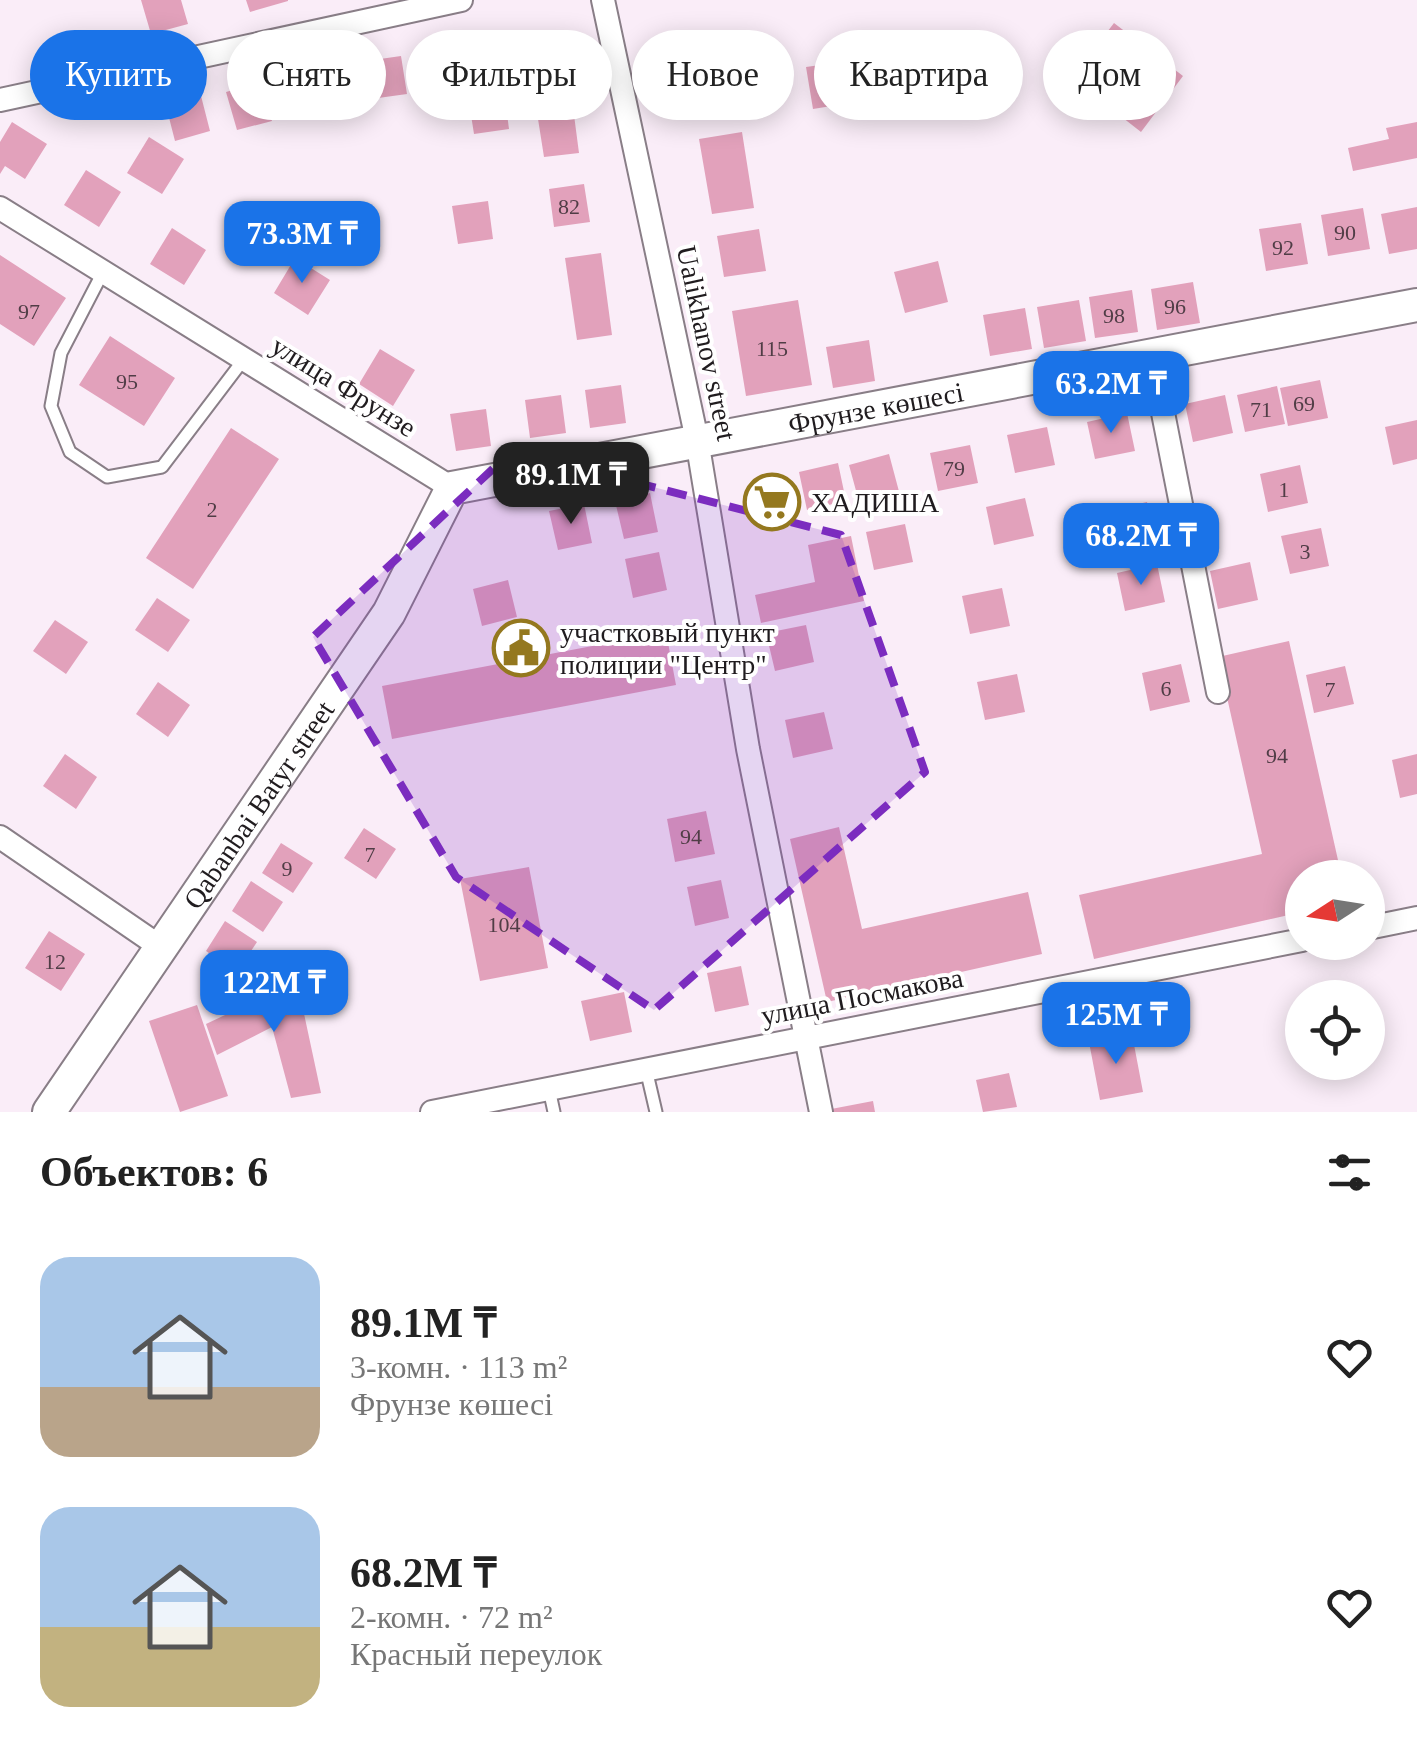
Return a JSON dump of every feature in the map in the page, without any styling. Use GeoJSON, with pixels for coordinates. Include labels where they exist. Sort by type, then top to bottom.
{"type":"FeatureCollection","features":[{"type":"Feature","properties":{"kind":"main road","name":"Фрунзе көшесі"},"geometry":{"type":"LineString","coordinates":[[452,488],[1417,305]]}},
{"type":"Feature","properties":{"kind":"main road","name":"Qabanbai Batyr street"},"geometry":{"type":"LineString","coordinates":[[49,1112],[389,614],[452,488]]}},
{"type":"Feature","properties":{"kind":"street"},"geometry":{"type":"LineString","coordinates":[[0,100],[461,0]]}},
{"type":"Feature","properties":{"kind":"street","name":"Ualikhanov street"},"geometry":{"type":"LineString","coordinates":[[603,0],[697,440],[748,749],[821,1112]]}},
{"type":"Feature","properties":{"kind":"street","name":"улица Фрунзе"},"geometry":{"type":"LineString","coordinates":[[0,208],[452,488]]}},
{"type":"Feature","properties":{"kind":"street"},"geometry":{"type":"LineString","coordinates":[[1152,357],[1218,692]]}},
{"type":"Feature","properties":{"kind":"street"},"geometry":{"type":"LineString","coordinates":[[0,838],[162,948]]}},
{"type":"Feature","properties":{"kind":"street"},"geometry":{"type":"LineString","coordinates":[[1385,925],[1417,918]]}},
{"type":"Feature","properties":{"kind":"street","name":"улица Посмакова"},"geometry":{"type":"LineString","coordinates":[[432,1112],[551,1100],[646,1070],[1285,943]]}},
{"type":"Feature","properties":{"kind":"lane"},"geometry":{"type":"LineString","coordinates":[[103,272],[62,353],[51,406],[70,452],[107,477],[162,467],[244,359]]}},
{"type":"Feature","properties":{"kind":"lane"},"geometry":{"type":"LineString","coordinates":[[646,1070],[656,1112]]}},
{"type":"Feature","properties":{"kind":"highlighted area"},"geometry":{"type":"Polygon","coordinates":[[[512,451],[841,535],[925,772],[654,1010],[456,877],[313,637],[512,451]]]}},
{"type":"Feature","properties":{"kind":"building"},"geometry":{"type":"Polygon","coordinates":[[[141,0],[181,0],[188,24],[150,30],[141,0]]]}},
{"type":"Feature","properties":{"kind":"building"},"geometry":{"type":"Polygon","coordinates":[[[246,0],[288,0],[288,1],[250,12],[246,0]]]}},
{"type":"Feature","properties":{"kind":"building"},"geometry":{"type":"Polygon","coordinates":[[[401,56],[406,94],[386,97],[386,58],[401,56]]]}},
{"type":"Feature","properties":{"kind":"building"},"geometry":{"type":"Polygon","coordinates":[[[814,66],[814,109],[813,109],[806,67],[814,66]]]}},
{"type":"Feature","properties":{"kind":"building"},"geometry":{"type":"Polygon","coordinates":[[[207,119],[210,131],[175,141],[170,120],[207,119]]]}},
{"type":"Feature","properties":{"kind":"building"},"geometry":{"type":"Polygon","coordinates":[[[234,120],[272,121],[237,130],[234,120]]]}},
{"type":"Feature","properties":{"kind":"building"},"geometry":{"type":"Polygon","coordinates":[[[472,120],[508,120],[509,129],[474,134],[472,120]]]}},
{"type":"Feature","properties":{"kind":"building"},"geometry":{"type":"Polygon","coordinates":[[[538,120],[575,120],[579,153],[544,157],[538,120]]]}},
{"type":"Feature","properties":{"kind":"building"},"geometry":{"type":"Polygon","coordinates":[[[1126,120],[1150,120],[1141,132],[1126,120]]]}},
{"type":"Feature","properties":{"kind":"building"},"geometry":{"type":"Polygon","coordinates":[[[12,122],[47,144],[25,179],[5,166],[0,174],[0,142],[12,122]]]}},
{"type":"Feature","properties":{"kind":"building"},"geometry":{"type":"Polygon","coordinates":[[[1417,122],[1417,158],[1353,171],[1348,148],[1389,139],[1386,128],[1417,122]]]}},
{"type":"Feature","properties":{"kind":"building"},"geometry":{"type":"Polygon","coordinates":[[[742,132],[754,208],[712,214],[699,139],[742,132]]]}},
{"type":"Feature","properties":{"kind":"building"},"geometry":{"type":"Polygon","coordinates":[[[149,137],[184,159],[162,194],[127,173],[149,137]]]}},
{"type":"Feature","properties":{"kind":"building"},"geometry":{"type":"Polygon","coordinates":[[[86,170],[121,192],[99,227],[64,205],[86,170]]]}},
{"type":"Feature","properties":{"kind":"building"},"geometry":{"type":"Polygon","coordinates":[[[584,184],[590,222],[554,227],[549,189],[584,184]]]}},
{"type":"Feature","properties":{"kind":"building"},"geometry":{"type":"Polygon","coordinates":[[[488,201],[493,239],[458,244],[452,206],[488,201]]]}},
{"type":"Feature","properties":{"kind":"building"},"geometry":{"type":"Polygon","coordinates":[[[1417,207],[1417,249],[1389,254],[1381,214],[1417,207]]]}},
{"type":"Feature","properties":{"kind":"building"},"geometry":{"type":"Polygon","coordinates":[[[1363,208],[1370,249],[1328,256],[1321,215],[1363,208]]]}},
{"type":"Feature","properties":{"kind":"building"},"geometry":{"type":"Polygon","coordinates":[[[1301,223],[1308,264],[1266,271],[1259,229],[1301,223]]]}},
{"type":"Feature","properties":{"kind":"building"},"geometry":{"type":"Polygon","coordinates":[[[172,228],[206,250],[184,285],[150,264],[172,228]]]}},
{"type":"Feature","properties":{"kind":"building"},"geometry":{"type":"Polygon","coordinates":[[[759,229],[766,271],[724,277],[717,236],[759,229]]]}},
{"type":"Feature","properties":{"kind":"building"},"geometry":{"type":"Polygon","coordinates":[[[601,253],[612,335],[577,340],[565,258],[601,253]]]}},
{"type":"Feature","properties":{"kind":"building"},"geometry":{"type":"Polygon","coordinates":[[[0,255],[66,298],[34,346],[0,324],[0,255]]]}},
{"type":"Feature","properties":{"kind":"building"},"geometry":{"type":"Polygon","coordinates":[[[295,258],[330,280],[308,315],[274,293],[295,258]]]}},
{"type":"Feature","properties":{"kind":"building"},"geometry":{"type":"Polygon","coordinates":[[[938,261],[948,302],[905,313],[894,272],[938,261]]]}},
{"type":"Feature","properties":{"kind":"building"},"geometry":{"type":"Polygon","coordinates":[[[1193,282],[1200,323],[1157,330],[1151,289],[1193,282]]]}},
{"type":"Feature","properties":{"kind":"building"},"geometry":{"type":"Polygon","coordinates":[[[1132,290],[1138,332],[1095,338],[1089,297],[1132,290]]]}},
{"type":"Feature","properties":{"kind":"building"},"geometry":{"type":"Polygon","coordinates":[[[798,300],[812,385],[746,396],[732,311],[798,300]]]}},
{"type":"Feature","properties":{"kind":"building"},"geometry":{"type":"Polygon","coordinates":[[[1079,300],[1086,341],[1044,348],[1037,307],[1079,300]]]}},
{"type":"Feature","properties":{"kind":"building"},"geometry":{"type":"Polygon","coordinates":[[[1025,308],[1032,349],[990,356],[983,315],[1025,308]]]}},
{"type":"Feature","properties":{"kind":"building"},"geometry":{"type":"Polygon","coordinates":[[[110,336],[175,378],[144,426],[79,385],[110,336]]]}},
{"type":"Feature","properties":{"kind":"building"},"geometry":{"type":"Polygon","coordinates":[[[869,340],[875,381],[833,388],[826,347],[869,340]]]}},
{"type":"Feature","properties":{"kind":"building"},"geometry":{"type":"Polygon","coordinates":[[[380,349],[415,370],[393,406],[359,384],[380,349]]]}},
{"type":"Feature","properties":{"kind":"building"},"geometry":{"type":"Polygon","coordinates":[[[1320,380],[1328,418],[1288,426],[1280,388],[1320,380]]]}},
{"type":"Feature","properties":{"kind":"building"},"geometry":{"type":"Polygon","coordinates":[[[621,385],[626,423],[590,428],[585,390],[621,385]]]}},
{"type":"Feature","properties":{"kind":"building"},"geometry":{"type":"Polygon","coordinates":[[[1277,386],[1285,424],[1245,432],[1237,395],[1277,386]]]}},
{"type":"Feature","properties":{"kind":"building"},"geometry":{"type":"Polygon","coordinates":[[[561,395],[566,433],[530,438],[525,400],[561,395]]]}},
{"type":"Feature","properties":{"kind":"building"},"geometry":{"type":"Polygon","coordinates":[[[1225,395],[1233,433],[1193,442],[1185,404],[1225,395]]]}},
{"type":"Feature","properties":{"kind":"building"},"geometry":{"type":"Polygon","coordinates":[[[486,409],[491,446],[456,451],[450,414],[486,409]]]}},
{"type":"Feature","properties":{"kind":"building"},"geometry":{"type":"Polygon","coordinates":[[[1127,413],[1135,451],[1095,459],[1087,422],[1127,413]]]}},
{"type":"Feature","properties":{"kind":"building"},"geometry":{"type":"Polygon","coordinates":[[[1417,420],[1417,459],[1393,465],[1385,427],[1417,420]]]}},
{"type":"Feature","properties":{"kind":"building"},"geometry":{"type":"Polygon","coordinates":[[[1047,427],[1055,465],[1015,473],[1007,435],[1047,427]]]}},
{"type":"Feature","properties":{"kind":"building"},"geometry":{"type":"Polygon","coordinates":[[[231,428],[279,459],[193,589],[146,558],[231,428]]]}},
{"type":"Feature","properties":{"kind":"building"},"geometry":{"type":"Polygon","coordinates":[[[970,445],[978,483],[938,491],[930,453],[970,445]]]}},
{"type":"Feature","properties":{"kind":"building"},"geometry":{"type":"Polygon","coordinates":[[[889,454],[901,499],[861,509],[849,465],[889,454]]]}},
{"type":"Feature","properties":{"kind":"building"},"geometry":{"type":"Polygon","coordinates":[[[838,463],[846,501],[807,510],[799,472],[838,463]]]}},
{"type":"Feature","properties":{"kind":"building"},"geometry":{"type":"Polygon","coordinates":[[[1300,465],[1308,503],[1268,512],[1260,474],[1300,465]]]}},
{"type":"Feature","properties":{"kind":"building"},"geometry":{"type":"Polygon","coordinates":[[[650,493],[658,532],[624,539],[615,501],[650,493]]]}},
{"type":"Feature","properties":{"kind":"building"},"geometry":{"type":"Polygon","coordinates":[[[1025,498],[1034,536],[994,545],[986,507],[1025,498]]]}},
{"type":"Feature","properties":{"kind":"building"},"geometry":{"type":"Polygon","coordinates":[[[1147,502],[1155,541],[1116,549],[1108,511],[1147,502]]]}},
{"type":"Feature","properties":{"kind":"building"},"geometry":{"type":"Polygon","coordinates":[[[584,504],[592,543],[558,550],[549,511],[584,504]]]}},
{"type":"Feature","properties":{"kind":"building"},"geometry":{"type":"Polygon","coordinates":[[[905,524],[913,562],[874,570],[866,532],[905,524]]]}},
{"type":"Feature","properties":{"kind":"building"},"geometry":{"type":"Polygon","coordinates":[[[1321,528],[1329,566],[1290,574],[1281,536],[1321,528]]]}},
{"type":"Feature","properties":{"kind":"building"},"geometry":{"type":"Polygon","coordinates":[[[851,536],[864,601],[761,623],[755,595],[815,582],[808,545],[851,536]]]}},
{"type":"Feature","properties":{"kind":"building"},"geometry":{"type":"Polygon","coordinates":[[[659,552],[667,590],[633,598],[625,559],[659,552]]]}},
{"type":"Feature","properties":{"kind":"building"},"geometry":{"type":"Polygon","coordinates":[[[1250,562],[1258,600],[1218,609],[1210,571],[1250,562]]]}},
{"type":"Feature","properties":{"kind":"building"},"geometry":{"type":"Polygon","coordinates":[[[1157,564],[1165,602],[1125,611],[1117,573],[1157,564]]]}},
{"type":"Feature","properties":{"kind":"building"},"geometry":{"type":"Polygon","coordinates":[[[508,580],[517,617],[482,626],[473,589],[508,580]]]}},
{"type":"Feature","properties":{"kind":"building"},"geometry":{"type":"Polygon","coordinates":[[[1002,588],[1010,626],[970,634],[962,596],[1002,588]]]}},
{"type":"Feature","properties":{"kind":"building"},"geometry":{"type":"Polygon","coordinates":[[[157,598],[190,620],[168,652],[135,630],[157,598]]]}},
{"type":"Feature","properties":{"kind":"building"},"geometry":{"type":"Polygon","coordinates":[[[55,620],[88,642],[66,674],[33,651],[55,620]]]}},
{"type":"Feature","properties":{"kind":"building"},"geometry":{"type":"Polygon","coordinates":[[[806,625],[814,662],[775,671],[766,633],[806,625]]]}},
{"type":"Feature","properties":{"kind":"building"},"geometry":{"type":"Polygon","coordinates":[[[666,632],[676,685],[392,739],[382,686],[666,632]]]}},
{"type":"Feature","properties":{"kind":"building"},"geometry":{"type":"Polygon","coordinates":[[[1289,641],[1338,860],[1285,860],[1285,916],[1094,959],[1079,895],[1262,854],[1218,657],[1289,641]]]}},
{"type":"Feature","properties":{"kind":"building"},"geometry":{"type":"Polygon","coordinates":[[[1181,664],[1190,702],[1150,711],[1142,673],[1181,664]]]}},
{"type":"Feature","properties":{"kind":"building"},"geometry":{"type":"Polygon","coordinates":[[[1345,666],[1354,704],[1314,713],[1306,675],[1345,666]]]}},
{"type":"Feature","properties":{"kind":"building"},"geometry":{"type":"Polygon","coordinates":[[[1017,674],[1025,712],[985,720],[977,682],[1017,674]]]}},
{"type":"Feature","properties":{"kind":"building"},"geometry":{"type":"Polygon","coordinates":[[[158,682],[190,705],[168,737],[136,714],[158,682]]]}},
{"type":"Feature","properties":{"kind":"building"},"geometry":{"type":"Polygon","coordinates":[[[824,712],[833,749],[793,758],[785,720],[824,712]]]}},
{"type":"Feature","properties":{"kind":"building"},"geometry":{"type":"Polygon","coordinates":[[[65,754],[97,777],[76,809],[43,786],[65,754]]]}},
{"type":"Feature","properties":{"kind":"building"},"geometry":{"type":"Polygon","coordinates":[[[1417,754],[1417,794],[1400,798],[1392,760],[1417,754]]]}},
{"type":"Feature","properties":{"kind":"building"},"geometry":{"type":"Polygon","coordinates":[[[706,811],[715,854],[675,862],[667,819],[706,811]]]}},
{"type":"Feature","properties":{"kind":"building"},"geometry":{"type":"Polygon","coordinates":[[[839,827],[862,929],[1028,892],[1042,954],[827,1002],[790,839],[839,827]]]}},
{"type":"Feature","properties":{"kind":"building"},"geometry":{"type":"Polygon","coordinates":[[[364,828],[396,849],[376,879],[344,858],[364,828]]]}},
{"type":"Feature","properties":{"kind":"building"},"geometry":{"type":"Polygon","coordinates":[[[281,843],[313,863],[293,893],[262,873],[281,843]]]}},
{"type":"Feature","properties":{"kind":"building"},"geometry":{"type":"Polygon","coordinates":[[[529,867],[548,968],[480,981],[460,879],[529,867]]]}},
{"type":"Feature","properties":{"kind":"building"},"geometry":{"type":"Polygon","coordinates":[[[721,880],[729,918],[695,926],[687,887],[721,880]]]}},
{"type":"Feature","properties":{"kind":"building"},"geometry":{"type":"Polygon","coordinates":[[[251,881],[283,902],[263,932],[232,911],[251,881]]]}},
{"type":"Feature","properties":{"kind":"building"},"geometry":{"type":"Polygon","coordinates":[[[225,921],[257,942],[237,972],[206,951],[225,921]]]}},
{"type":"Feature","properties":{"kind":"building"},"geometry":{"type":"Polygon","coordinates":[[[49,931],[85,954],[61,991],[25,968],[49,931]]]}},
{"type":"Feature","properties":{"kind":"building"},"geometry":{"type":"Polygon","coordinates":[[[741,966],[749,1005],[715,1012],[707,973],[741,966]]]}},
{"type":"Feature","properties":{"kind":"building"},"geometry":{"type":"Polygon","coordinates":[[[297,981],[321,1093],[291,1098],[272,1027],[217,1055],[206,1024],[297,981]]]}},
{"type":"Feature","properties":{"kind":"building"},"geometry":{"type":"Polygon","coordinates":[[[624,992],[632,1032],[590,1041],[581,1001],[624,992]]]}},
{"type":"Feature","properties":{"kind":"building"},"geometry":{"type":"Polygon","coordinates":[[[197,1005],[228,1096],[180,1112],[149,1021],[197,1005]]]}},
{"type":"Feature","properties":{"kind":"building"},"geometry":{"type":"Polygon","coordinates":[[[1132,1034],[1143,1092],[1100,1100],[1089,1042],[1132,1034]]]}},
{"type":"Feature","properties":{"kind":"building"},"geometry":{"type":"Polygon","coordinates":[[[1009,1073],[1017,1107],[983,1112],[976,1080],[1009,1073]]]}},
{"type":"Feature","properties":{"kind":"building"},"geometry":{"type":"Polygon","coordinates":[[[873,1101],[875,1112],[826,1112],[826,1110],[873,1101]]]}},
{"type":"Feature","properties":{"kind":"place","name":"ХАДИША"},"geometry":{"type":"Point","coordinates":[772,502]}},
{"type":"Feature","properties":{"kind":"place","name":"участковый пункт полиции \"Центр\""},"geometry":{"type":"Point","coordinates":[521,648]}}]}
